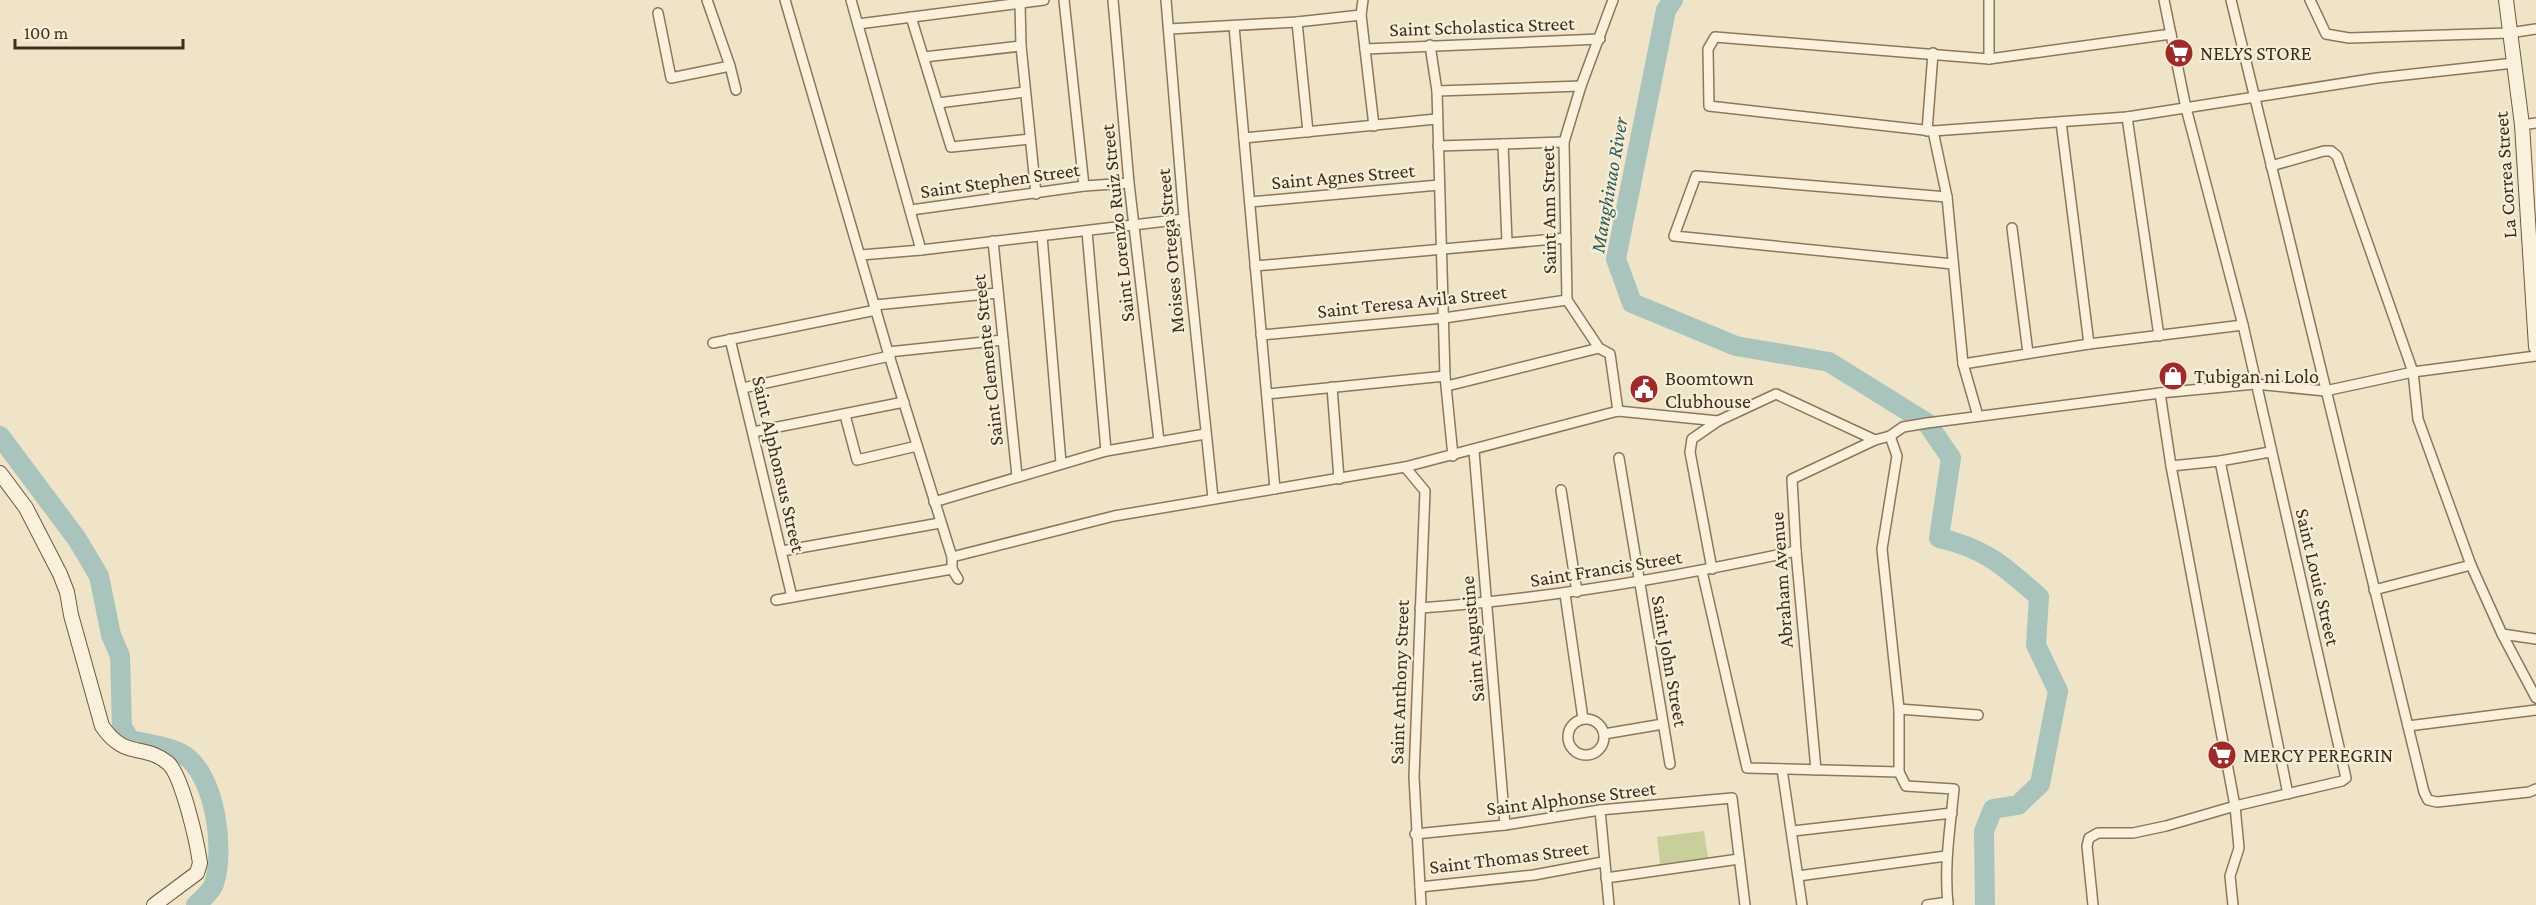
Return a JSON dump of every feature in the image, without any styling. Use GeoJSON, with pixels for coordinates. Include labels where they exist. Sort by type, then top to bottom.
{"type":"FeatureCollection","features":[{"type":"Feature","properties":{"kind":"street"},"geometry":{"type":"LineString","coordinates":[[707,0],[736,90]]}},
{"type":"Feature","properties":{"kind":"street"},"geometry":{"type":"LineString","coordinates":[[785,0],[875,308],[952,557],[952,569],[958,579]]}},
{"type":"Feature","properties":{"kind":"street"},"geometry":{"type":"LineString","coordinates":[[852,0],[921,250]]}},
{"type":"Feature","properties":{"kind":"street"},"geometry":{"type":"LineString","coordinates":[[858,24],[1044,0]]}},
{"type":"Feature","properties":{"kind":"street"},"geometry":{"type":"LineString","coordinates":[[1064,0],[1084,186]]}},
{"type":"Feature","properties":{"kind":"street","name":"Saint Lorenzo Ruiz Street"},"geometry":{"type":"LineString","coordinates":[[1113,0],[1130,183],[1159,441]]}},
{"type":"Feature","properties":{"kind":"street","name":"Moises Ortega Street"},"geometry":{"type":"LineString","coordinates":[[1166,0],[1184,219],[1213,498]]}},
{"type":"Feature","properties":{"kind":"street"},"geometry":{"type":"LineString","coordinates":[[1363,0],[1361,15],[1374,126]]}},
{"type":"Feature","properties":{"kind":"street","name":"Saint Ann Street"},"geometry":{"type":"LineString","coordinates":[[1613,0],[1581,86],[1564,142],[1567,300],[1599,348],[1610,354],[1618,411]]}},
{"type":"Feature","properties":{"kind":"street"},"geometry":{"type":"LineString","coordinates":[[1989,0],[1989,59]]}},
{"type":"Feature","properties":{"kind":"street","name":"Saint Louie Street"},"geometry":{"type":"LineString","coordinates":[[2164,0],[2186,108],[2242,325],[2346,778],[2342,781],[2288,794]]}},
{"type":"Feature","properties":{"kind":"street"},"geometry":{"type":"LineString","coordinates":[[2231,0],[2424,792],[2428,800],[2437,802],[2529,792],[2536,789]]}},
{"type":"Feature","properties":{"kind":"street"},"geometry":{"type":"LineString","coordinates":[[2310,0],[2326,34],[2349,38],[2509,33],[2536,29]]}},
{"type":"Feature","properties":{"kind":"street","name":"La Correa Street"},"geometry":{"type":"LineString","coordinates":[[2506,0],[2514,63],[2529,124],[2536,347]]}},
{"type":"Feature","properties":{"kind":"street"},"geometry":{"type":"LineString","coordinates":[[1020,3],[1021,46],[1036,194]]}},
{"type":"Feature","properties":{"kind":"street"},"geometry":{"type":"LineString","coordinates":[[658,13],[671,78],[730,66]]}},
{"type":"Feature","properties":{"kind":"street"},"geometry":{"type":"LineString","coordinates":[[1169,29],[1297,22],[1361,15]]}},
{"type":"Feature","properties":{"kind":"street"},"geometry":{"type":"LineString","coordinates":[[911,17],[951,147],[1030,139]]}},
{"type":"Feature","properties":{"kind":"street"},"geometry":{"type":"LineString","coordinates":[[1297,22],[1308,132]]}},
{"type":"Feature","properties":{"kind":"street"},"geometry":{"type":"LineString","coordinates":[[1234,26],[1275,489]]}},
{"type":"Feature","properties":{"kind":"street"},"geometry":{"type":"LineString","coordinates":[[2171,34],[1989,59],[1715,37],[1708,49],[1709,106],[1930,131],[2127,117],[2378,78],[2514,63]]}},
{"type":"Feature","properties":{"kind":"street","name":"Saint Scholastica Street"},"geometry":{"type":"LineString","coordinates":[[1365,49],[1600,39]]}},
{"type":"Feature","properties":{"kind":"street"},"geometry":{"type":"LineString","coordinates":[[1430,45],[1437,92],[1445,376],[1453,456]]}},
{"type":"Feature","properties":{"kind":"street"},"geometry":{"type":"LineString","coordinates":[[924,57],[1021,46]]}},
{"type":"Feature","properties":{"kind":"street"},"geometry":{"type":"LineString","coordinates":[[1933,53],[1930,131],[1947,197],[1963,364],[1978,416]]}},
{"type":"Feature","properties":{"kind":"street"},"geometry":{"type":"LineString","coordinates":[[1437,92],[1581,86]]}},
{"type":"Feature","properties":{"kind":"street"},"geometry":{"type":"LineString","coordinates":[[938,103],[1025,92]]}},
{"type":"Feature","properties":{"kind":"street"},"geometry":{"type":"LineString","coordinates":[[2127,117],[2159,336]]}},
{"type":"Feature","properties":{"kind":"street"},"geometry":{"type":"LineString","coordinates":[[1244,138],[1436,119]]}},
{"type":"Feature","properties":{"kind":"street"},"geometry":{"type":"LineString","coordinates":[[2061,122],[2089,344]]}},
{"type":"Feature","properties":{"kind":"street"},"geometry":{"type":"LineString","coordinates":[[1438,146],[1564,142]]}},
{"type":"Feature","properties":{"kind":"street"},"geometry":{"type":"LineString","coordinates":[[1503,144],[1507,242]]}},
{"type":"Feature","properties":{"kind":"street"},"geometry":{"type":"LineString","coordinates":[[2271,166],[2324,151],[2331,151],[2337,156],[2412,372],[2418,419],[2471,565],[2502,634],[2536,698]]}},
{"type":"Feature","properties":{"kind":"street"},"geometry":{"type":"LineString","coordinates":[[1947,197],[1696,176],[1674,236],[1953,264]]}},
{"type":"Feature","properties":{"kind":"street","name":"Saint Stephen Street"},"geometry":{"type":"LineString","coordinates":[[911,210],[1084,186],[1130,183]]}},
{"type":"Feature","properties":{"kind":"street","name":"Saint Agnes Street"},"geometry":{"type":"LineString","coordinates":[[1250,202],[1439,185]]}},
{"type":"Feature","properties":{"kind":"street"},"geometry":{"type":"LineString","coordinates":[[861,255],[1184,219]]}},
{"type":"Feature","properties":{"kind":"street"},"geometry":{"type":"LineString","coordinates":[[2012,228],[2028,353]]}},
{"type":"Feature","properties":{"kind":"street"},"geometry":{"type":"LineString","coordinates":[[1087,231],[1106,451]]}},
{"type":"Feature","properties":{"kind":"street"},"geometry":{"type":"LineString","coordinates":[[1042,236],[1061,463]]}},
{"type":"Feature","properties":{"kind":"street"},"geometry":{"type":"LineString","coordinates":[[1255,266],[1566,238]]}},
{"type":"Feature","properties":{"kind":"street","name":"Saint Clemente Street"},"geometry":{"type":"LineString","coordinates":[[993,241],[1017,476]]}},
{"type":"Feature","properties":{"kind":"street"},"geometry":{"type":"LineString","coordinates":[[713,343],[875,308],[998,293]]}},
{"type":"Feature","properties":{"kind":"street","name":"Saint Teresa Avila Street"},"geometry":{"type":"LineString","coordinates":[[1261,335],[1444,318],[1567,300]]}},
{"type":"Feature","properties":{"kind":"street"},"geometry":{"type":"LineString","coordinates":[[1963,364],[2089,344],[2242,325]]}},
{"type":"Feature","properties":{"kind":"street","name":"Saint Alphonsus Street"},"geometry":{"type":"LineString","coordinates":[[730,339],[792,597]]}},
{"type":"Feature","properties":{"kind":"street"},"geometry":{"type":"LineString","coordinates":[[742,388],[889,354],[1003,340]]}},
{"type":"Feature","properties":{"kind":"street"},"geometry":{"type":"LineString","coordinates":[[1447,386],[1599,348]]}},
{"type":"Feature","properties":{"kind":"street"},"geometry":{"type":"LineString","coordinates":[[1899,772],[1747,768],[1707,570],[1690,452],[1692,439],[1718,422],[1776,394],[1875,440],[1890,436],[1903,427],[1978,416],[2160,393],[2255,384],[2325,391],[2412,372],[2536,356]]}},
{"type":"Feature","properties":{"kind":"street"},"geometry":{"type":"LineString","coordinates":[[1267,394],[1445,376]]}},
{"type":"Feature","properties":{"kind":"street"},"geometry":{"type":"LineString","coordinates":[[1332,387],[1339,479]]}},
{"type":"Feature","properties":{"kind":"street"},"geometry":{"type":"LineString","coordinates":[[2160,393],[2171,466],[2235,806],[2239,848],[2230,876],[2234,905]]}},
{"type":"Feature","properties":{"kind":"street"},"geometry":{"type":"LineString","coordinates":[[753,432],[904,402]]}},
{"type":"Feature","properties":{"kind":"street"},"geometry":{"type":"LineString","coordinates":[[952,557],[1114,516],[1405,467],[1474,451],[1618,411],[1718,422]]}},
{"type":"Feature","properties":{"kind":"street"},"geometry":{"type":"LineString","coordinates":[[844,415],[857,460],[917,446]]}},
{"type":"Feature","properties":{"kind":"street"},"geometry":{"type":"LineString","coordinates":[[934,502],[1106,451],[1205,434]]}},
{"type":"Feature","properties":{"kind":"street"},"geometry":{"type":"LineString","coordinates":[[1890,436],[1897,456],[1881,549],[1899,709],[1899,772],[1906,786],[1954,789],[1946,856],[1945,879],[1948,904],[1927,905]]}},
{"type":"Feature","properties":{"kind":"street","name":"Abraham Avenue"},"geometry":{"type":"LineString","coordinates":[[1816,770],[1796,551],[1792,479],[1875,440]]}},
{"type":"Feature","properties":{"kind":"street","name":"Saint Augustine"},"geometry":{"type":"LineString","coordinates":[[1474,451],[1505,825]]}},
{"type":"Feature","properties":{"kind":"street"},"geometry":{"type":"LineString","coordinates":[[2171,466],[2220,461],[2270,452]]}},
{"type":"Feature","properties":{"kind":"street","name":"Saint John Street"},"geometry":{"type":"LineString","coordinates":[[1619,458],[1670,764]]}},
{"type":"Feature","properties":{"kind":"street"},"geometry":{"type":"LineString","coordinates":[[2093,905],[2087,846],[2090,838],[2098,833],[2133,833],[2288,794],[2220,461]]}},
{"type":"Feature","properties":{"kind":"street","name":"Saint Anthony Street"},"geometry":{"type":"LineString","coordinates":[[1405,467],[1425,491],[1414,777],[1415,834],[1421,905]]}},
{"type":"Feature","properties":{"kind":"street"},"geometry":{"type":"LineString","coordinates":[[0,473],[26,508],[68,592],[71,615],[102,726],[111,739],[122,747],[167,762],[177,773],[182,786],[200,863],[197,873],[154,905]]}},
{"type":"Feature","properties":{"kind":"street"},"geometry":{"type":"LineString","coordinates":[[1561,490],[1577,592]]}},
{"type":"Feature","properties":{"kind":"street"},"geometry":{"type":"LineString","coordinates":[[782,551],[940,523]]}},
{"type":"Feature","properties":{"kind":"street","name":"Saint Francis Street"},"geometry":{"type":"LineString","coordinates":[[1420,608],[1487,603],[1639,583],[1796,551]]}},
{"type":"Feature","properties":{"kind":"street"},"geometry":{"type":"LineString","coordinates":[[2374,590],[2471,565]]}},
{"type":"Feature","properties":{"kind":"street"},"geometry":{"type":"LineString","coordinates":[[776,600],[952,569]]}},
{"type":"Feature","properties":{"kind":"street"},"geometry":{"type":"LineString","coordinates":[[1565,594],[1583,719]]}},
{"type":"Feature","properties":{"kind":"street"},"geometry":{"type":"LineString","coordinates":[[2502,634],[2536,639]]}},
{"type":"Feature","properties":{"kind":"street"},"geometry":{"type":"LineString","coordinates":[[1899,709],[1978,715]]}},
{"type":"Feature","properties":{"kind":"street"},"geometry":{"type":"LineString","coordinates":[[2408,726],[2536,710]]}},
{"type":"Feature","properties":{"kind":"street"},"geometry":{"type":"LineString","coordinates":[[1583,719],[1597,723],[1604,734],[1604,742],[1595,753],[1581,755],[1575,752],[1568,740],[1568,733],[1571,726],[1583,719]]}},
{"type":"Feature","properties":{"kind":"street"},"geometry":{"type":"LineString","coordinates":[[1604,734],[1663,724]]}},
{"type":"Feature","properties":{"kind":"street"},"geometry":{"type":"LineString","coordinates":[[1782,769],[1793,831],[1802,905]]}},
{"type":"Feature","properties":{"kind":"street","name":"Saint Alphonse Street"},"geometry":{"type":"LineString","coordinates":[[1415,834],[1505,825],[1600,810],[1732,798],[1739,860]]}},
{"type":"Feature","properties":{"kind":"street"},"geometry":{"type":"LineString","coordinates":[[1600,810],[1608,905]]}},
{"type":"Feature","properties":{"kind":"street"},"geometry":{"type":"LineString","coordinates":[[1793,831],[1952,813]]}},
{"type":"Feature","properties":{"kind":"street"},"geometry":{"type":"LineString","coordinates":[[1798,876],[1946,856]]}},
{"type":"Feature","properties":{"kind":"street"},"geometry":{"type":"LineString","coordinates":[[1606,878],[1739,860],[1745,905]]}},
{"type":"Feature","properties":{"kind":"street","name":"Saint Thomas Street"},"geometry":{"type":"LineString","coordinates":[[1420,886],[1534,875],[1603,862]]}},
{"type":"Feature","properties":{"kind":"green space"},"geometry":{"type":"Polygon","coordinates":[[[1704,831],[1708,858],[1660,864],[1657,837],[1704,831]]]}},
{"type":"Feature","properties":{"kind":"waterway","name":"Manghinao River"},"geometry":{"type":"LineString","coordinates":[[1673,0],[1666,10],[1616,259],[1632,303],[1736,346],[1829,362],[1927,423],[1951,458],[1939,538],[1969,547],[1994,560],[2039,597],[2036,645],[2058,691],[2040,784],[2018,805],[1993,809],[1984,831],[1985,905]]}},
{"type":"Feature","properties":{"kind":"waterway"},"geometry":{"type":"LineString","coordinates":[[0,436],[77,539],[99,576],[111,635],[120,656],[122,727],[130,740],[184,755],[195,765],[204,779],[218,834],[217,870],[209,893],[196,905]]}},
{"type":"Feature","properties":{"kind":"place","name":"NELYS STORE"},"geometry":{"type":"Point","coordinates":[2179,53]}},
{"type":"Feature","properties":{"kind":"place","name":"Tubigan ni Lolo"},"geometry":{"type":"Point","coordinates":[2173,376]}},
{"type":"Feature","properties":{"kind":"place","name":"Boomtown Clubhouse"},"geometry":{"type":"Point","coordinates":[1644,389]}},
{"type":"Feature","properties":{"kind":"place","name":"MERCY PEREGRIN"},"geometry":{"type":"Point","coordinates":[2222,755]}}]}
